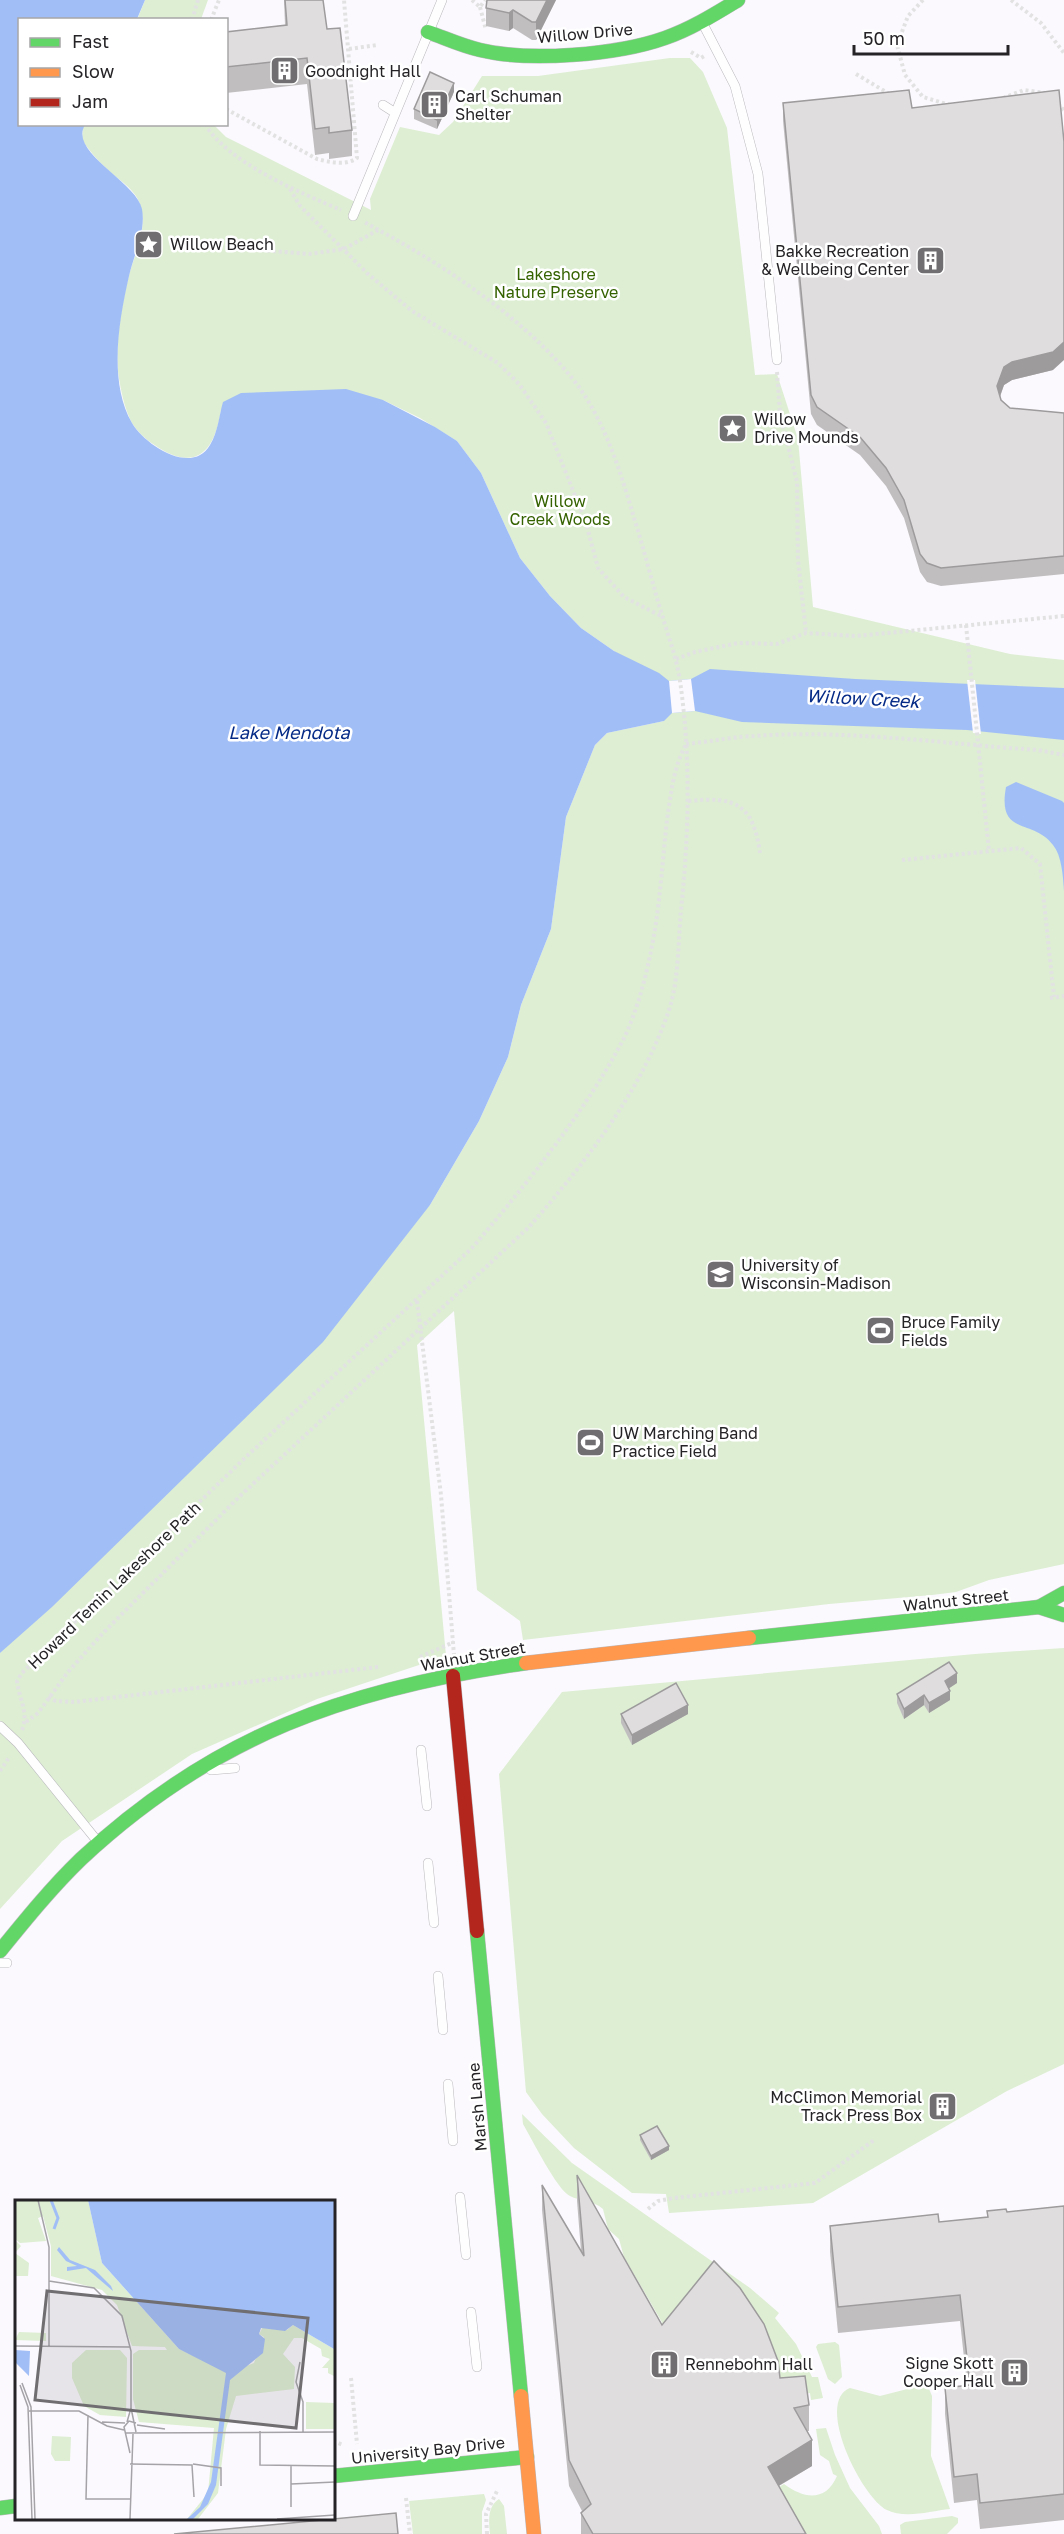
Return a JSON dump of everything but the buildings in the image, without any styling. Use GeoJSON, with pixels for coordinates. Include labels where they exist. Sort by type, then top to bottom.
{"type":"FeatureCollection","features":[{"type":"Feature","properties":{"kind":"street","name":"Willow Drive"},"geometry":{"type":"LineString","coordinates":[[428,32],[486,52],[520,55],[566,53],[655,41],[702,21],[738,0]]}},
{"type":"Feature","properties":{"kind":"street","name":"Walnut Street"},"geometry":{"type":"LineString","coordinates":[[2,1959],[40,1901],[100,1840],[130,1814],[192,1772],[261,1734],[302,1718],[382,1691],[453,1676],[558,1659],[1039,1607],[1064,1593]]}},
{"type":"Feature","properties":{"kind":"street","name":"Walnut Street"},"geometry":{"type":"LineString","coordinates":[[1039,1607],[1064,1615]]}},
{"type":"Feature","properties":{"kind":"street","name":"Marsh Lane"},"geometry":{"type":"LineString","coordinates":[[453,1676],[534,2534]]}},
{"type":"Feature","properties":{"kind":"street","name":"University Bay Drive"},"geometry":{"type":"LineString","coordinates":[[334,2476],[527,2457]]}},
{"type":"Feature","properties":{"kind":"street"},"geometry":{"type":"LineString","coordinates":[[0,2508],[15,2506]]}},
{"type":"Feature","properties":{"kind":"lane"},"geometry":{"type":"LineString","coordinates":[[353,216],[442,0]]}},
{"type":"Feature","properties":{"kind":"lane"},"geometry":{"type":"LineString","coordinates":[[702,21],[735,86],[758,174],[777,360]]}},
{"type":"Feature","properties":{"kind":"lane"},"geometry":{"type":"LineString","coordinates":[[383,105],[394,112]]}},
{"type":"Feature","properties":{"kind":"lane"},"geometry":{"type":"LineString","coordinates":[[0,1726],[18,1743],[100,1840],[123,1837]]}},
{"type":"Feature","properties":{"kind":"lane"},"geometry":{"type":"LineString","coordinates":[[421,1750],[427,1806]]}},
{"type":"Feature","properties":{"kind":"lane"},"geometry":{"type":"LineString","coordinates":[[192,1772],[235,1768]]}},
{"type":"Feature","properties":{"kind":"lane"},"geometry":{"type":"LineString","coordinates":[[428,1863],[434,1923]]}},
{"type":"Feature","properties":{"kind":"lane"},"geometry":{"type":"LineString","coordinates":[[40,1901],[59,1899]]}},
{"type":"Feature","properties":{"kind":"lane"},"geometry":{"type":"LineString","coordinates":[[438,1976],[443,2030]]}},
{"type":"Feature","properties":{"kind":"lane"},"geometry":{"type":"LineString","coordinates":[[448,2084],[453,2141]]}},
{"type":"Feature","properties":{"kind":"lane"},"geometry":{"type":"LineString","coordinates":[[460,2197],[466,2255]]}},
{"type":"Feature","properties":{"kind":"lane"},"geometry":{"type":"LineString","coordinates":[[471,2312],[477,2367]]}},
{"type":"Feature","properties":{"kind":"path"},"geometry":{"type":"LineString","coordinates":[[193,18],[198,0]]}},
{"type":"Feature","properties":{"kind":"path"},"geometry":{"type":"LineString","coordinates":[[212,18],[219,0]]}},
{"type":"Feature","properties":{"kind":"path"},"geometry":{"type":"LineString","coordinates":[[228,110],[317,159],[331,163],[353,161],[358,153],[344,0]]}},
{"type":"Feature","properties":{"kind":"path"},"geometry":{"type":"LineString","coordinates":[[472,0],[480,6],[486,30],[491,34]]}},
{"type":"Feature","properties":{"kind":"path"},"geometry":{"type":"LineString","coordinates":[[480,6],[485,0]]}},
{"type":"Feature","properties":{"kind":"path"},"geometry":{"type":"LineString","coordinates":[[922,0],[908,16],[897,45],[905,75],[923,97],[952,106]]}},
{"type":"Feature","properties":{"kind":"path"},"geometry":{"type":"LineString","coordinates":[[1011,0],[1041,23],[1064,53]]}},
{"type":"Feature","properties":{"kind":"path"},"geometry":{"type":"LineString","coordinates":[[348,49],[377,45]]}},
{"type":"Feature","properties":{"kind":"path"},"geometry":{"type":"LineString","coordinates":[[856,74],[900,100]]}},
{"type":"Feature","properties":{"kind":"path"},"geometry":{"type":"LineString","coordinates":[[908,94],[915,87]]}},
{"type":"Feature","properties":{"kind":"path"},"geometry":{"type":"LineString","coordinates":[[997,100],[1024,90],[1046,94],[1064,110]]}},
{"type":"Feature","properties":{"kind":"path","name":"Howard Temin Lakeshore Path"},"geometry":{"type":"LineString","coordinates":[[207,126],[225,147],[290,189],[353,216],[378,230],[450,274],[518,323],[569,373],[600,422],[626,492],[676,659],[680,680],[686,744],[688,801],[687,849],[675,975],[670,1007],[653,1050],[601,1137],[565,1187],[529,1227],[422,1330],[241,1495],[103,1633],[48,1697],[38,1713],[26,1722],[24,1704],[17,1681],[22,1673],[248,1455],[471,1248],[504,1210],[573,1119],[624,1037],[639,1001],[651,949],[669,804],[679,756],[686,744]]}},
{"type":"Feature","properties":{"kind":"path"},"geometry":{"type":"LineString","coordinates":[[290,189],[300,206],[368,273],[412,312],[498,363],[519,384],[546,423],[586,523],[598,568],[624,597],[662,616]]}},
{"type":"Feature","properties":{"kind":"path"},"geometry":{"type":"LineString","coordinates":[[201,245],[309,254],[344,249],[378,230]]}},
{"type":"Feature","properties":{"kind":"path"},"geometry":{"type":"LineString","coordinates":[[777,360],[780,412],[797,482],[798,559],[806,633]]}},
{"type":"Feature","properties":{"kind":"path"},"geometry":{"type":"LineString","coordinates":[[676,659],[695,652],[738,643],[777,644],[806,633],[856,636],[1064,616]]}},
{"type":"Feature","properties":{"kind":"path"},"geometry":{"type":"LineString","coordinates":[[966,625],[989,851]]}},
{"type":"Feature","properties":{"kind":"path"},"geometry":{"type":"LineString","coordinates":[[686,744],[754,736],[806,735],[1038,750],[1064,755]]}},
{"type":"Feature","properties":{"kind":"path"},"geometry":{"type":"LineString","coordinates":[[688,801],[726,800],[738,806],[750,816],[756,830],[760,853]]}},
{"type":"Feature","properties":{"kind":"path"},"geometry":{"type":"LineString","coordinates":[[902,860],[1020,848],[1040,864],[1052,998],[1064,996]]}},
{"type":"Feature","properties":{"kind":"path"},"geometry":{"type":"LineString","coordinates":[[417,1300],[454,1642],[453,1676]]}},
{"type":"Feature","properties":{"kind":"path"},"geometry":{"type":"LineString","coordinates":[[416,1659],[454,1642]]}},
{"type":"Feature","properties":{"kind":"path"},"geometry":{"type":"LineString","coordinates":[[48,1697],[56,1701],[74,1702],[384,1666]]}},
{"type":"Feature","properties":{"kind":"path"},"geometry":{"type":"LineString","coordinates":[[648,2210],[658,2201],[674,2198],[815,2182],[874,2140]]}},
{"type":"Feature","properties":{"kind":"path"},"geometry":{"type":"LineString","coordinates":[[351,2378],[357,2444]]}},
{"type":"Feature","properties":{"kind":"path"},"geometry":{"type":"LineString","coordinates":[[334,2441],[343,2445]]}},
{"type":"Feature","properties":{"kind":"path"},"geometry":{"type":"LineString","coordinates":[[487,2534],[486,2514],[498,2489]]}},
{"type":"Feature","properties":{"kind":"path"},"geometry":{"type":"LineString","coordinates":[[406,2498],[410,2534]]}},
{"type":"Feature","properties":{"kind":"green space"},"geometry":{"type":"Polygon","coordinates":[[[145,0],[208,0],[201,18],[138,18],[145,0]]]}},
{"type":"Feature","properties":{"kind":"green space"},"geometry":{"type":"Polygon","coordinates":[[[670,58],[690,58],[703,72],[727,128],[755,375],[777,374],[798,439],[813,607],[1010,654],[1064,660],[1064,1564],[989,1580],[956,1592],[829,1604],[523,1640],[520,1621],[477,1590],[454,1311],[417,1345],[446,1656],[317,1699],[192,1754],[62,1841],[0,1909],[0,1653],[430,1205],[479,1121],[508,1057],[521,1005],[551,929],[566,817],[595,745],[607,733],[664,721],[614,651],[581,628],[550,596],[520,558],[481,473],[457,441],[420,418],[383,400],[221,410],[214,436],[209,445],[202,453],[184,458],[159,448],[141,434],[132,423],[124,404],[117,357],[123,301],[141,234],[141,208],[132,190],[99,162],[82,140],[83,126],[215,126],[226,137],[371,210],[370,199],[400,127],[439,135],[453,122],[482,76],[538,76],[670,58]]]}},
{"type":"Feature","properties":{"kind":"green space"},"geometry":{"type":"Polygon","coordinates":[[[1064,1648],[1064,2064],[1007,2091],[813,2203],[669,2213],[666,2194],[632,2193],[574,2148],[542,2114],[526,2092],[499,1774],[562,1692],[1064,1648]]]}},
{"type":"Feature","properties":{"kind":"green space"},"geometry":{"type":"Polygon","coordinates":[[[522,2114],[572,2163],[750,2288],[779,2313],[775,2318],[796,2344],[812,2377],[818,2377],[823,2398],[811,2400],[810,2393],[780,2398],[663,2324],[624,2257],[619,2239],[608,2229],[603,2209],[570,2196],[558,2184],[523,2124],[522,2114]]]}},
{"type":"Feature","properties":{"kind":"green space"},"geometry":{"type":"Polygon","coordinates":[[[835,2342],[839,2345],[842,2377],[835,2384],[828,2379],[816,2347],[818,2344],[835,2342]]]}},
{"type":"Feature","properties":{"kind":"green space"},"geometry":{"type":"Polygon","coordinates":[[[927,2384],[932,2396],[931,2456],[950,2509],[926,2513],[894,2513],[877,2502],[855,2470],[839,2430],[837,2411],[840,2397],[850,2388],[880,2396],[927,2384]]]}},
{"type":"Feature","properties":{"kind":"green space"},"geometry":{"type":"Polygon","coordinates":[[[826,2428],[850,2488],[879,2526],[882,2534],[793,2534],[769,2493],[784,2484],[807,2495],[821,2494],[827,2490],[837,2476],[833,2474],[829,2461],[820,2455],[816,2429],[826,2428]]]}},
{"type":"Feature","properties":{"kind":"green space"},"geometry":{"type":"Polygon","coordinates":[[[484,2494],[486,2500],[482,2512],[482,2534],[413,2534],[409,2501],[484,2494]]]}},
{"type":"Feature","properties":{"kind":"green space"},"geometry":{"type":"Polygon","coordinates":[[[499,2499],[504,2506],[507,2534],[490,2534],[489,2519],[492,2506],[499,2499]]]}},
{"type":"Feature","properties":{"kind":"green space"},"geometry":{"type":"Polygon","coordinates":[[[952,2516],[958,2518],[958,2523],[947,2534],[901,2534],[900,2525],[905,2522],[952,2516]]]}},
{"type":"Feature","properties":{"kind":"water","name":"Lake Mendota"},"geometry":{"type":"Polygon","coordinates":[[[0,0],[145,0],[137,18],[18,18],[18,126],[85,126],[82,135],[86,146],[129,188],[142,209],[141,235],[129,276],[119,331],[118,370],[120,388],[132,423],[147,440],[169,454],[192,458],[202,454],[215,435],[223,402],[241,393],[346,389],[383,400],[457,441],[481,473],[520,558],[550,596],[581,628],[614,651],[659,673],[669,681],[691,679],[710,669],[855,679],[1064,688],[1064,740],[967,730],[742,722],[695,711],[672,713],[664,721],[607,733],[595,745],[566,817],[551,929],[521,1005],[508,1057],[479,1121],[430,1205],[323,1342],[52,1607],[0,1653],[0,0]]]}},
{"type":"Feature","properties":{"kind":"water"},"geometry":{"type":"Polygon","coordinates":[[[1016,782],[1064,803],[1064,891],[1060,861],[1053,845],[1045,837],[1019,825],[1007,813],[1006,787],[1016,782]]]}},
{"type":"Feature","properties":{"kind":"pier"},"geometry":{"type":"Polygon","coordinates":[[[691,679],[695,711],[672,713],[669,681],[691,679]]]}},
{"type":"Feature","properties":{"kind":"pier"},"geometry":{"type":"Polygon","coordinates":[[[967,680],[975,680],[981,734],[973,733],[967,680]]]}},
{"type":"Feature","properties":{"kind":"traffic: fast"},"geometry":{"type":"LineString","coordinates":[[428,32],[480,50],[500,54],[573,55],[623,49],[665,38],[693,26],[738,0]]}},
{"type":"Feature","properties":{"kind":"traffic: fast"},"geometry":{"type":"LineString","coordinates":[[1039,1607],[1064,1593]]}},
{"type":"Feature","properties":{"kind":"traffic: fast"},"geometry":{"type":"LineString","coordinates":[[749,1638],[1039,1607],[1064,1615]]}},
{"type":"Feature","properties":{"kind":"traffic: fast"},"geometry":{"type":"LineString","coordinates":[[0,1951],[49,1892],[81,1859],[131,1816],[182,1780],[234,1749],[287,1724],[342,1703],[400,1687],[526,1663]]}},
{"type":"Feature","properties":{"kind":"traffic: fast"},"geometry":{"type":"LineString","coordinates":[[477,1931],[521,2396]]}},
{"type":"Feature","properties":{"kind":"traffic: fast"},"geometry":{"type":"LineString","coordinates":[[334,2476],[527,2457]]}},
{"type":"Feature","properties":{"kind":"traffic: fast"},"geometry":{"type":"LineString","coordinates":[[0,2508],[15,2506]]}},
{"type":"Feature","properties":{"kind":"traffic: slow"},"geometry":{"type":"LineString","coordinates":[[526,1663],[749,1638]]}},
{"type":"Feature","properties":{"kind":"traffic: slow"},"geometry":{"type":"LineString","coordinates":[[521,2396],[534,2534]]}},
{"type":"Feature","properties":{"kind":"traffic: jam"},"geometry":{"type":"LineString","coordinates":[[453,1676],[477,1931]]}},
{"type":"Feature","properties":{"kind":"place","name":"Goodnight Hall"},"geometry":{"type":"Point","coordinates":[284,71]}},
{"type":"Feature","properties":{"kind":"place","name":"Carl Schuman Shelter"},"geometry":{"type":"Point","coordinates":[434,105]}},
{"type":"Feature","properties":{"kind":"place","name":"Willow Beach"},"geometry":{"type":"Point","coordinates":[149,244]}},
{"type":"Feature","properties":{"kind":"place","name":"Bakke Recreation & Wellbeing Center"},"geometry":{"type":"Point","coordinates":[930,260]}},
{"type":"Feature","properties":{"kind":"place","name":"Willow Drive Mounds"},"geometry":{"type":"Point","coordinates":[733,428]}},
{"type":"Feature","properties":{"kind":"place","name":"University of Wisconsin-Madison"},"geometry":{"type":"Point","coordinates":[720,1274]}},
{"type":"Feature","properties":{"kind":"place","name":"Bruce Family Fields"},"geometry":{"type":"Point","coordinates":[880,1331]}},
{"type":"Feature","properties":{"kind":"place","name":"UW Marching Band Practice Field"},"geometry":{"type":"Point","coordinates":[591,1442]}},
{"type":"Feature","properties":{"kind":"place","name":"McClimon Memorial Track Press Box"},"geometry":{"type":"Point","coordinates":[943,2106]}},
{"type":"Feature","properties":{"kind":"place","name":"Rennebohm Hall"},"geometry":{"type":"Point","coordinates":[664,2364]}},
{"type":"Feature","properties":{"kind":"place","name":"Signe Skott Cooper Hall"},"geometry":{"type":"Point","coordinates":[1015,2372]}},
{"type":"Feature","properties":{"kind":"park label","name":"Lakeshore Nature Preserve"},"geometry":{"type":"Point","coordinates":[556,283]}},
{"type":"Feature","properties":{"kind":"park label","name":"Willow Creek Woods"},"geometry":{"type":"Point","coordinates":[560,510]}},
{"type":"Feature","properties":{"kind":"water label","name":"Willow Creek"},"geometry":{"type":"Point","coordinates":[863,698]}}]}
